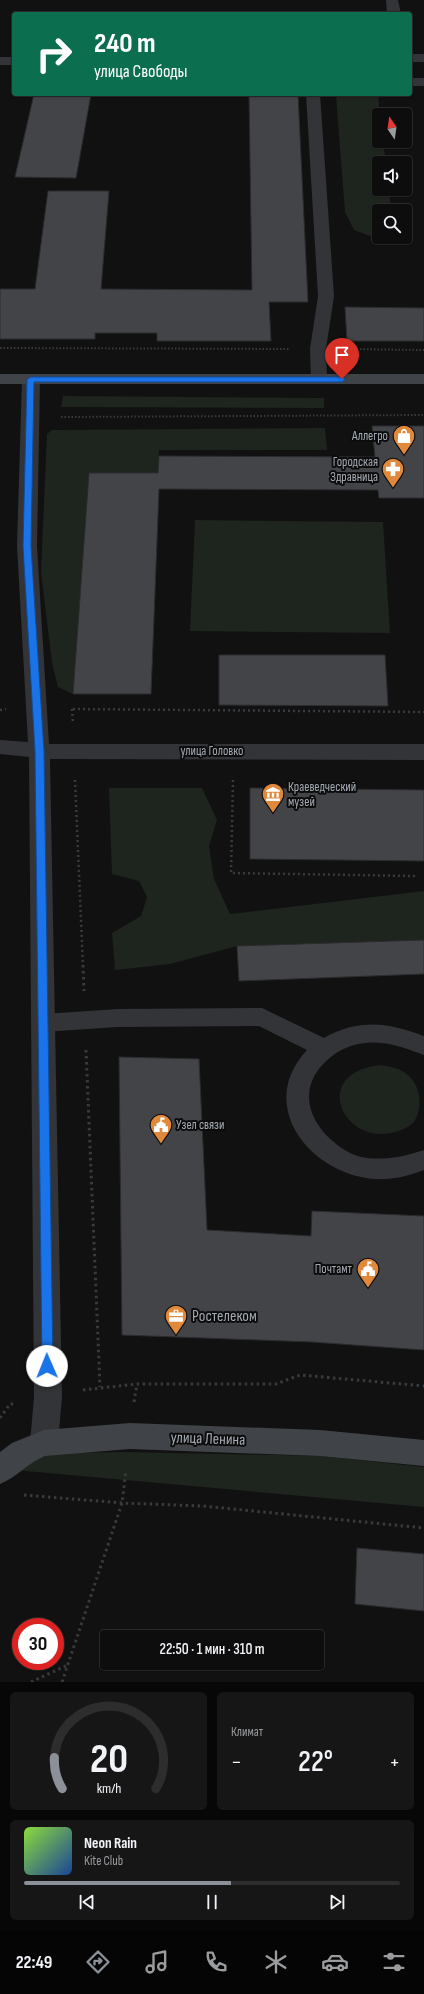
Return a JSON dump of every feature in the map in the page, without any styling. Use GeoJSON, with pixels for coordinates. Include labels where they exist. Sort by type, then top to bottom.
{"type":"FeatureCollection","features":[{"type":"Feature","properties":{"kind":"main road"},"geometry":{"type":"LineString","coordinates":[[0,379],[424,380]]}},
{"type":"Feature","properties":{"kind":"main road","name":"улица Ленина"},"geometry":{"type":"LineString","coordinates":[[0,1470],[22,1452],[44,1443],[138,1436],[320,1443],[424,1454]]}},
{"type":"Feature","properties":{"kind":"street"},"geometry":{"type":"LineString","coordinates":[[31,379],[27,546],[39,751],[48,1397],[44,1443]]}},
{"type":"Feature","properties":{"kind":"street","name":"улица Головко"},"geometry":{"type":"LineString","coordinates":[[0,747],[39,751],[424,752]]}},
{"type":"Feature","properties":{"kind":"lane"},"geometry":{"type":"LineString","coordinates":[[392,0],[394,12]]}},
{"type":"Feature","properties":{"kind":"lane"},"geometry":{"type":"LineString","coordinates":[[412,58],[424,58]]}},
{"type":"Feature","properties":{"kind":"lane"},"geometry":{"type":"LineString","coordinates":[[0,61],[12,61]]}},
{"type":"Feature","properties":{"kind":"lane"},"geometry":{"type":"LineString","coordinates":[[412,82],[424,82]]}},
{"type":"Feature","properties":{"kind":"lane"},"geometry":{"type":"LineString","coordinates":[[312,96],[326,296],[318,349],[319,380]]}},
{"type":"Feature","properties":{"kind":"lane"},"geometry":{"type":"LineString","coordinates":[[43,1023],[118,1018],[262,1017],[324,1048]]}},
{"type":"Feature","properties":{"kind":"lane"},"geometry":{"type":"LineString","coordinates":[[424,1046],[401,1037],[374,1033],[347,1037],[324,1048],[307,1065],[298,1086],[298,1109],[307,1132],[326,1150],[348,1164],[375,1169],[402,1168],[424,1160]]}},
{"type":"Feature","properties":{"kind":"path"},"geometry":{"type":"LineString","coordinates":[[0,348],[424,350]]}},
{"type":"Feature","properties":{"kind":"path"},"geometry":{"type":"LineString","coordinates":[[30,413],[57,417],[424,415]]}},
{"type":"Feature","properties":{"kind":"path"},"geometry":{"type":"LineString","coordinates":[[36,708],[424,712]]}},
{"type":"Feature","properties":{"kind":"path"},"geometry":{"type":"LineString","coordinates":[[233,776],[231,873],[415,876]]}},
{"type":"Feature","properties":{"kind":"path"},"geometry":{"type":"LineString","coordinates":[[0,1418],[10,1404],[100,1387],[137,1384],[276,1384],[300,1375],[424,1386]]}},
{"type":"Feature","properties":{"kind":"path"},"geometry":{"type":"LineString","coordinates":[[15,1494],[122,1503],[203,1506],[424,1528]]}},
{"type":"Feature","properties":{"kind":"path"},"geometry":{"type":"LineString","coordinates":[[62,1682],[122,1503]]}},
{"type":"Feature","properties":{"kind":"path"},"geometry":{"type":"LineString","coordinates":[[31,1682],[68,1665]]}},
{"type":"Feature","properties":{"kind":"shaded area"},"geometry":{"type":"Polygon","coordinates":[[[336,96],[378,96],[379,108],[372,108],[372,148],[384,148],[385,156],[372,156],[372,196],[390,196],[390,204],[372,204],[372,237],[354,230],[345,212],[336,96]]]}},
{"type":"Feature","properties":{"kind":"shaded area"},"geometry":{"type":"Polygon","coordinates":[[[63,396],[324,398],[324,408],[61,407],[63,396]]]}},
{"type":"Feature","properties":{"kind":"shaded area"},"geometry":{"type":"Polygon","coordinates":[[[325,428],[327,450],[159,450],[158,473],[90,473],[73,694],[58,687],[52,663],[41,572],[47,434],[52,430],[325,428]]]}},
{"type":"Feature","properties":{"kind":"shaded area"},"geometry":{"type":"Polygon","coordinates":[[[195,520],[383,522],[390,633],[190,631],[195,520]]]}},
{"type":"Feature","properties":{"kind":"shaded area"},"geometry":{"type":"Polygon","coordinates":[[[109,788],[202,788],[217,820],[209,846],[214,879],[230,914],[424,891],[424,940],[237,946],[170,964],[115,970],[112,933],[141,916],[147,897],[139,881],[112,874],[109,788]]]}},
{"type":"Feature","properties":{"kind":"shaded area"},"geometry":{"type":"Polygon","coordinates":[[[381,1065],[399,1069],[410,1077],[417,1088],[420,1102],[417,1116],[414,1122],[410,1125],[395,1132],[377,1134],[361,1129],[349,1119],[342,1107],[340,1093],[346,1081],[359,1071],[381,1065]]]}},
{"type":"Feature","properties":{"kind":"shaded area"},"geometry":{"type":"Polygon","coordinates":[[[128,1452],[321,1456],[424,1467],[424,1507],[14,1470],[44,1453],[128,1452]]]}},
{"type":"Feature","properties":{"kind":"building"},"geometry":{"type":"Polygon","coordinates":[[[34,96],[91,96],[76,178],[15,177],[34,96]]]}},
{"type":"Feature","properties":{"kind":"building"},"geometry":{"type":"Polygon","coordinates":[[[249,96],[298,96],[308,302],[269,302],[271,341],[157,341],[157,333],[95,333],[95,339],[0,339],[0,289],[35,289],[48,191],[109,191],[101,289],[252,290],[249,96]]]}},
{"type":"Feature","properties":{"kind":"building"},"geometry":{"type":"Polygon","coordinates":[[[345,307],[424,308],[424,341],[347,341],[345,307]]]}},
{"type":"Feature","properties":{"kind":"building"},"geometry":{"type":"Polygon","coordinates":[[[372,426],[424,426],[424,498],[379,498],[378,490],[159,489],[151,694],[73,694],[89,473],[158,473],[159,456],[375,457],[372,426]]]}},
{"type":"Feature","properties":{"kind":"building"},"geometry":{"type":"Polygon","coordinates":[[[219,655],[385,655],[388,706],[219,705],[219,655]]]}},
{"type":"Feature","properties":{"kind":"building"},"geometry":{"type":"Polygon","coordinates":[[[250,788],[424,790],[424,861],[250,859],[250,788]]]}},
{"type":"Feature","properties":{"kind":"building"},"geometry":{"type":"Polygon","coordinates":[[[424,940],[424,974],[239,981],[237,946],[424,940]]]}},
{"type":"Feature","properties":{"kind":"building","name":"Узел связи"},"geometry":{"type":"Polygon","coordinates":[[[119,1057],[199,1059],[207,1230],[311,1236],[312,1211],[424,1216],[424,1350],[312,1342],[122,1335],[119,1057]]]}},
{"type":"Feature","properties":{"kind":"building"},"geometry":{"type":"Polygon","coordinates":[[[357,1548],[424,1554],[424,1611],[355,1604],[357,1548]]]}},
{"type":"Feature","properties":{"kind":"place","name":"Аллегро"},"geometry":{"type":"Point","coordinates":[404,456]}},
{"type":"Feature","properties":{"kind":"place","name":"Городская Здравница"},"geometry":{"type":"Point","coordinates":[393,488]}},
{"type":"Feature","properties":{"kind":"place","name":"Краеведческий музей"},"geometry":{"type":"Point","coordinates":[273,814]}},
{"type":"Feature","properties":{"kind":"place","name":"Узел связи"},"geometry":{"type":"Point","coordinates":[161,1144]}},
{"type":"Feature","properties":{"kind":"place","name":"Почтамт"},"geometry":{"type":"Point","coordinates":[368,1288]}},
{"type":"Feature","properties":{"kind":"place","name":"Ростелеком"},"geometry":{"type":"Point","coordinates":[176,1336]}},
{"type":"Feature","properties":{"kind":"route"},"geometry":{"type":"LineString","coordinates":[[47,1366],[39,751],[27,546],[31,379],[342,379]]}}]}
